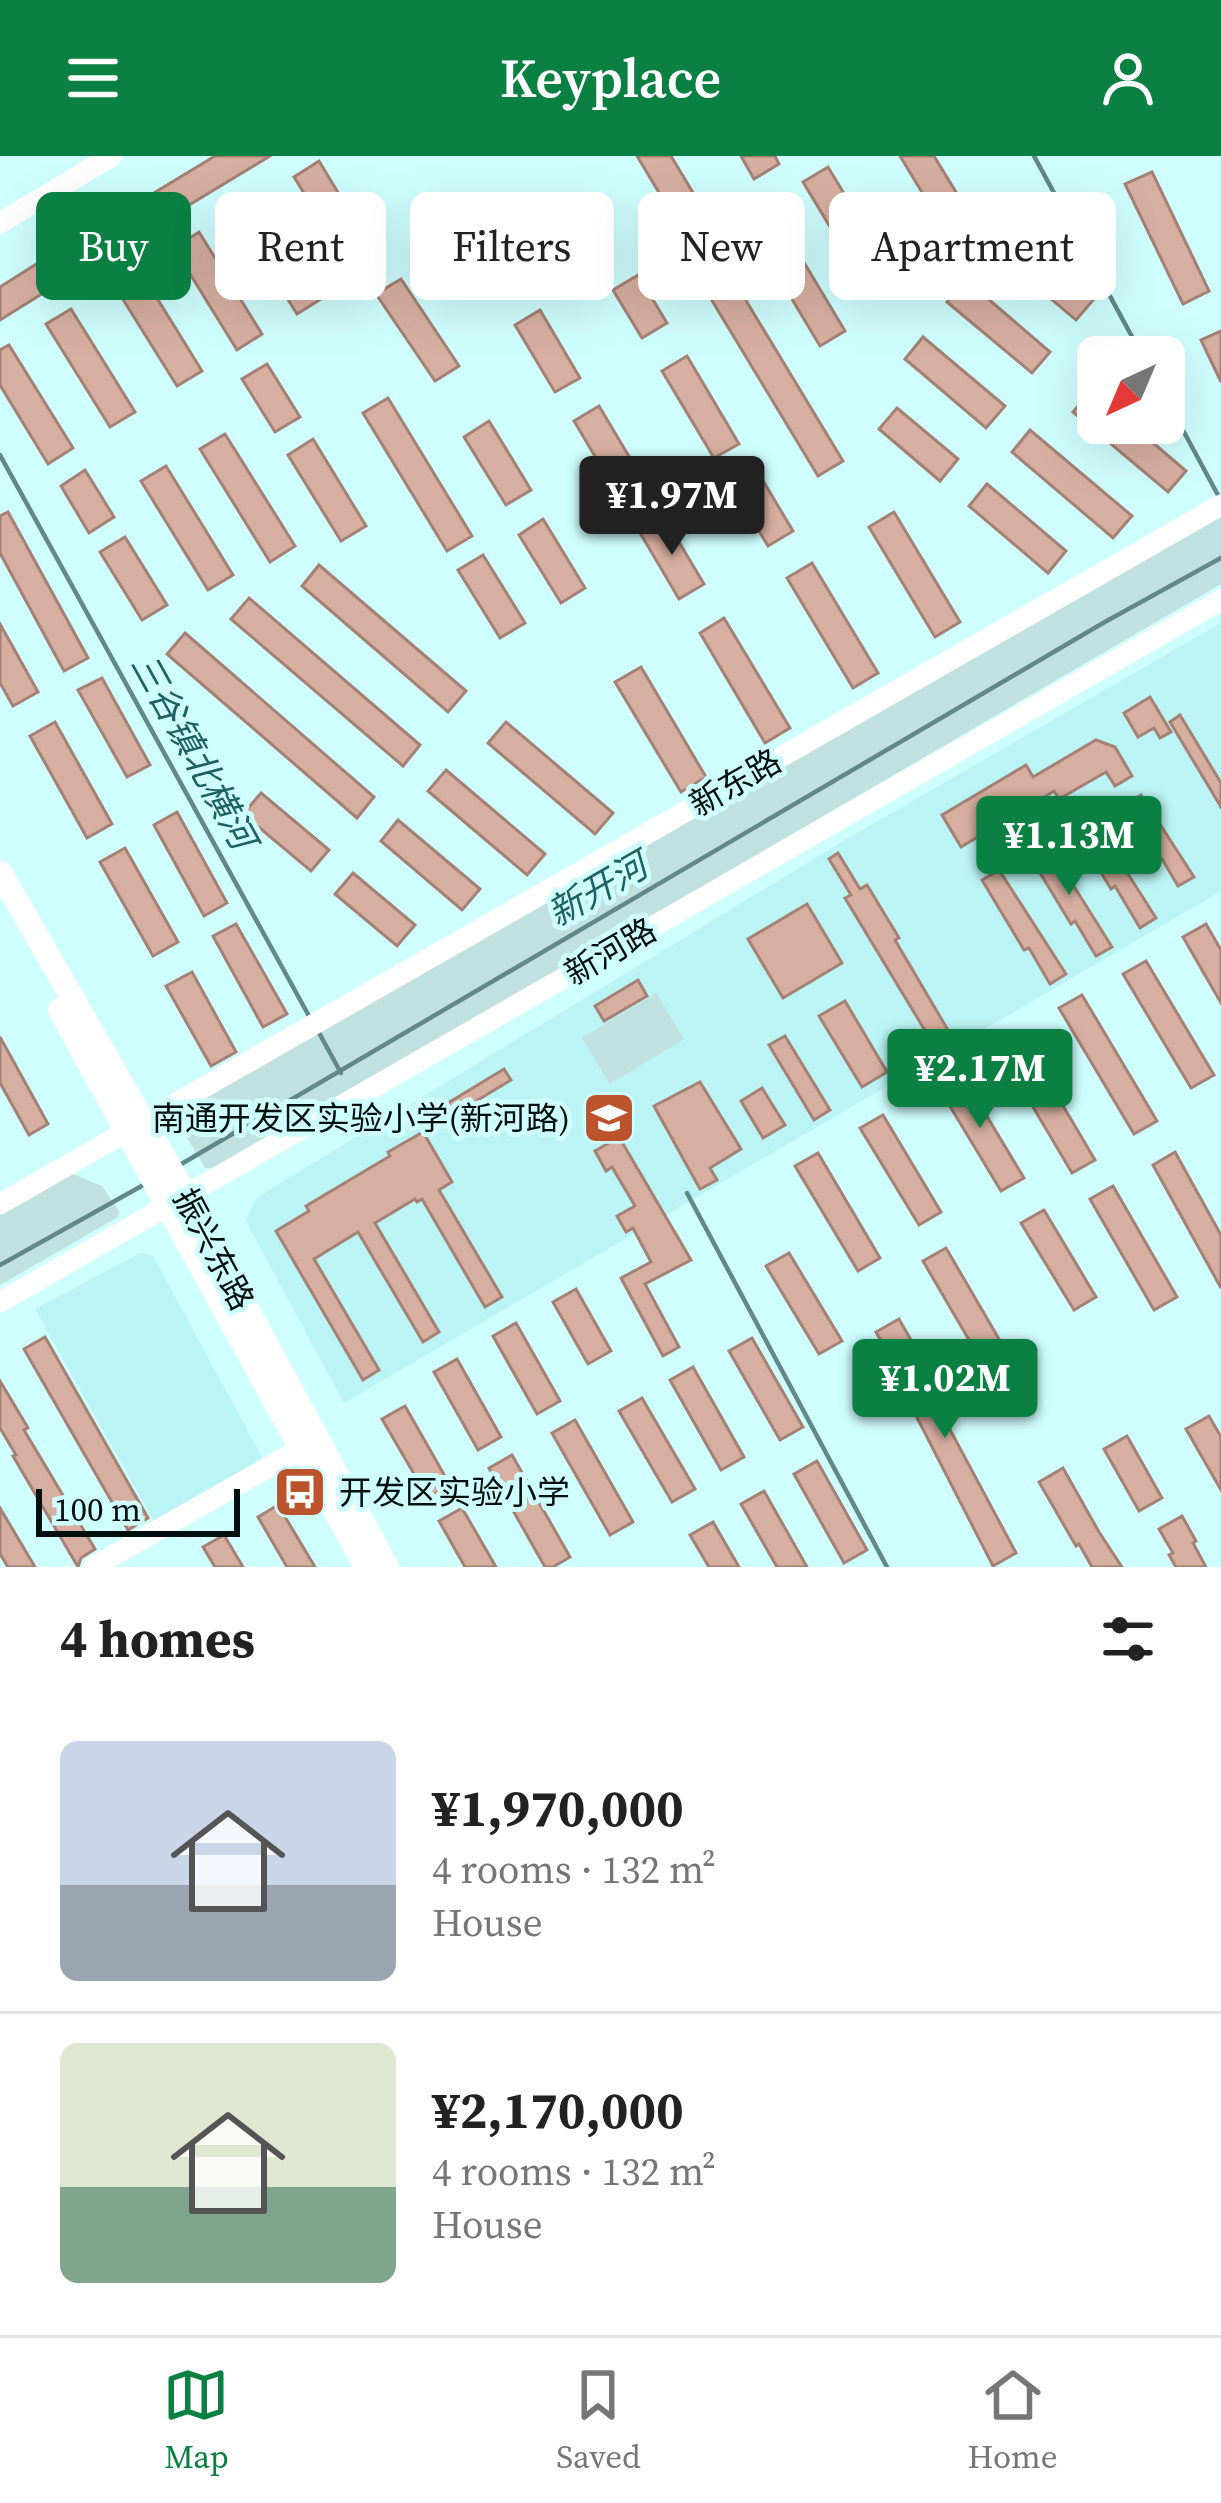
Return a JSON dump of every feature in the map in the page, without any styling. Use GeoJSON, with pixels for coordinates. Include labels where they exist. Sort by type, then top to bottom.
{"type":"FeatureCollection","features":[{"type":"Feature","properties":{"kind":"main road","name":"振兴东路"},"geometry":{"type":"LineString","coordinates":[[0,872],[133,1127]]}},
{"type":"Feature","properties":{"kind":"main road","name":"振兴东路"},"geometry":{"type":"LineString","coordinates":[[0,903],[166,1183],[307,1445],[366,1567]]}},
{"type":"Feature","properties":{"kind":"main road","name":"振兴东路"},"geometry":{"type":"LineString","coordinates":[[307,1445],[387,1567]]}},
{"type":"Feature","properties":{"kind":"street"},"geometry":{"type":"LineString","coordinates":[[0,223],[112,156]]}},
{"type":"Feature","properties":{"kind":"street","name":"新东路"},"geometry":{"type":"LineString","coordinates":[[0,1204],[1221,505]]}},
{"type":"Feature","properties":{"kind":"street","name":"新河路"},"geometry":{"type":"LineString","coordinates":[[0,1302],[166,1183],[1221,600]]}},
{"type":"Feature","properties":{"kind":"street"},"geometry":{"type":"LineString","coordinates":[[93,1567],[307,1445]]}},
{"type":"Feature","properties":{"kind":"shaded area"},"geometry":{"type":"Polygon","coordinates":[[[1221,515],[1221,584],[220,1168],[205,1168],[186,1136],[189,1103],[1221,515]]]}},
{"type":"Feature","properties":{"kind":"shaded area","name":"南通开发区实验小学(新河路)"},"geometry":{"type":"Polygon","coordinates":[[[1221,623],[1221,891],[344,1403],[246,1221],[256,1198],[845,840],[1221,623]]]}},
{"type":"Feature","properties":{"kind":"shaded area"},"geometry":{"type":"Polygon","coordinates":[[[656,993],[684,1039],[610,1084],[582,1038],[656,993]]]}},
{"type":"Feature","properties":{"kind":"shaded area"},"geometry":{"type":"Polygon","coordinates":[[[68,1172],[102,1186],[119,1211],[118,1217],[0,1285],[0,1212],[68,1172]]]}},
{"type":"Feature","properties":{"kind":"shaded area"},"geometry":{"type":"Polygon","coordinates":[[[140,1253],[153,1256],[269,1470],[160,1532],[35,1309],[140,1253]]]}},
{"type":"Feature","properties":{"kind":"building"},"geometry":{"type":"Polygon","coordinates":[[[215,156],[270,156],[191,204],[191,192],[156,192],[215,156]]]}},
{"type":"Feature","properties":{"kind":"building"},"geometry":{"type":"Polygon","coordinates":[[[637,156],[671,156],[693,192],[659,192],[637,156]]]}},
{"type":"Feature","properties":{"kind":"building"},"geometry":{"type":"Polygon","coordinates":[[[741,156],[775,156],[779,164],[754,179],[741,156]]]}},
{"type":"Feature","properties":{"kind":"building"},"geometry":{"type":"Polygon","coordinates":[[[900,156],[934,156],[956,192],[922,192],[900,156]]]}},
{"type":"Feature","properties":{"kind":"building"},"geometry":{"type":"Polygon","coordinates":[[[319,161],[338,192],[303,192],[294,177],[319,161]]]}},
{"type":"Feature","properties":{"kind":"building"},"geometry":{"type":"Polygon","coordinates":[[[828,167],[843,192],[829,192],[829,225],[803,182],[828,167]]]}},
{"type":"Feature","properties":{"kind":"building"},"geometry":{"type":"Polygon","coordinates":[[[1152,172],[1209,291],[1183,304],[1125,184],[1152,172]]]}},
{"type":"Feature","properties":{"kind":"building"},"geometry":{"type":"Polygon","coordinates":[[[199,232],[215,258],[215,300],[241,300],[262,334],[237,350],[191,276],[191,237],[199,232]]]}},
{"type":"Feature","properties":{"kind":"building"},"geometry":{"type":"Polygon","coordinates":[[[36,264],[36,298],[0,320],[0,287],[36,264]]]}},
{"type":"Feature","properties":{"kind":"building"},"geometry":{"type":"Polygon","coordinates":[[[805,264],[845,331],[820,346],[792,300],[805,300],[805,264]]]}},
{"type":"Feature","properties":{"kind":"building"},"geometry":{"type":"Polygon","coordinates":[[[638,275],[638,300],[653,300],[667,323],[642,338],[614,289],[638,275]]]}},
{"type":"Feature","properties":{"kind":"building"},"geometry":{"type":"Polygon","coordinates":[[[401,279],[410,300],[415,300],[459,366],[435,381],[380,300],[386,300],[386,288],[401,279]]]}},
{"type":"Feature","properties":{"kind":"building"},"geometry":{"type":"Polygon","coordinates":[[[123,300],[158,300],[202,371],[177,386],[123,300]]]}},
{"type":"Feature","properties":{"kind":"building"},"geometry":{"type":"Polygon","coordinates":[[[288,300],[319,300],[297,314],[288,300]]]}},
{"type":"Feature","properties":{"kind":"building"},"geometry":{"type":"Polygon","coordinates":[[[712,300],[746,300],[843,461],[818,476],[712,300]]]}},
{"type":"Feature","properties":{"kind":"building"},"geometry":{"type":"Polygon","coordinates":[[[989,300],[1050,352],[1032,373],[947,302],[989,300]]]}},
{"type":"Feature","properties":{"kind":"building"},"geometry":{"type":"Polygon","coordinates":[[[1052,300],[1093,300],[1076,320],[1052,300]]]}},
{"type":"Feature","properties":{"kind":"building"},"geometry":{"type":"Polygon","coordinates":[[[71,309],[135,412],[110,427],[46,324],[71,309]]]}},
{"type":"Feature","properties":{"kind":"building"},"geometry":{"type":"Polygon","coordinates":[[[540,310],[580,378],[555,392],[515,325],[540,310]]]}},
{"type":"Feature","properties":{"kind":"building"},"geometry":{"type":"Polygon","coordinates":[[[1221,331],[1221,382],[1201,340],[1221,331]]]}},
{"type":"Feature","properties":{"kind":"building"},"geometry":{"type":"Polygon","coordinates":[[[923,337],[1005,406],[986,428],[905,359],[923,337]]]}},
{"type":"Feature","properties":{"kind":"building"},"geometry":{"type":"Polygon","coordinates":[[[9,345],[73,448],[48,464],[0,385],[0,350],[9,345]]]}},
{"type":"Feature","properties":{"kind":"building"},"geometry":{"type":"Polygon","coordinates":[[[687,356],[739,444],[714,458],[662,371],[687,356]]]}},
{"type":"Feature","properties":{"kind":"building"},"geometry":{"type":"Polygon","coordinates":[[[267,364],[300,417],[275,432],[242,379],[267,364]]]}},
{"type":"Feature","properties":{"kind":"building"},"geometry":{"type":"Polygon","coordinates":[[[388,398],[472,536],[447,551],[363,413],[388,398]]]}},
{"type":"Feature","properties":{"kind":"building"},"geometry":{"type":"Polygon","coordinates":[[[599,406],[652,495],[627,510],[574,421],[599,406]]]}},
{"type":"Feature","properties":{"kind":"building"},"geometry":{"type":"Polygon","coordinates":[[[897,408],[958,459],[940,481],[879,429],[897,408]]]}},
{"type":"Feature","properties":{"kind":"building"},"geometry":{"type":"Polygon","coordinates":[[[489,421],[531,490],[506,505],[464,437],[489,421]]]}},
{"type":"Feature","properties":{"kind":"building"},"geometry":{"type":"Polygon","coordinates":[[[1030,430],[1132,516],[1113,538],[1012,452],[1030,430]]]}},
{"type":"Feature","properties":{"kind":"building"},"geometry":{"type":"Polygon","coordinates":[[[225,434],[295,546],[270,562],[200,449],[225,434]]]}},
{"type":"Feature","properties":{"kind":"building"},"geometry":{"type":"Polygon","coordinates":[[[313,439],[366,526],[341,541],[288,455],[313,439]]]}},
{"type":"Feature","properties":{"kind":"building"},"geometry":{"type":"Polygon","coordinates":[[[1111,444],[1154,444],[1186,471],[1168,492],[1111,444]]]}},
{"type":"Feature","properties":{"kind":"building"},"geometry":{"type":"Polygon","coordinates":[[[753,464],[793,531],[768,546],[727,479],[753,464]]]}},
{"type":"Feature","properties":{"kind":"building"},"geometry":{"type":"Polygon","coordinates":[[[166,466],[233,575],[208,590],[141,481],[166,466]]]}},
{"type":"Feature","properties":{"kind":"building"},"geometry":{"type":"Polygon","coordinates":[[[85,470],[114,517],[89,533],[61,486],[85,470]]]}},
{"type":"Feature","properties":{"kind":"building"},"geometry":{"type":"Polygon","coordinates":[[[987,484],[1066,551],[1048,573],[969,506],[987,484]]]}},
{"type":"Feature","properties":{"kind":"building"},"geometry":{"type":"Polygon","coordinates":[[[8,512],[88,658],[64,671],[0,553],[0,516],[8,512]]]}},
{"type":"Feature","properties":{"kind":"building"},"geometry":{"type":"Polygon","coordinates":[[[894,512],[960,622],[935,637],[869,527],[894,512]]]}},
{"type":"Feature","properties":{"kind":"building"},"geometry":{"type":"Polygon","coordinates":[[[664,517],[704,584],[679,599],[639,531],[664,517]]]}},
{"type":"Feature","properties":{"kind":"building"},"geometry":{"type":"Polygon","coordinates":[[[543,519],[585,588],[561,603],[519,535],[543,519]]]}},
{"type":"Feature","properties":{"kind":"building"},"geometry":{"type":"Polygon","coordinates":[[[125,537],[167,605],[142,620],[100,552],[125,537]]]}},
{"type":"Feature","properties":{"kind":"building"},"geometry":{"type":"Polygon","coordinates":[[[483,555],[525,623],[500,638],[458,570],[483,555]]]}},
{"type":"Feature","properties":{"kind":"building"},"geometry":{"type":"Polygon","coordinates":[[[812,563],[878,673],[853,688],[787,578],[812,563]]]}},
{"type":"Feature","properties":{"kind":"building"},"geometry":{"type":"Polygon","coordinates":[[[319,565],[466,691],[448,712],[302,586],[319,565]]]}},
{"type":"Feature","properties":{"kind":"building"},"geometry":{"type":"Polygon","coordinates":[[[249,598],[420,745],[403,766],[231,619],[249,598]]]}},
{"type":"Feature","properties":{"kind":"building"},"geometry":{"type":"Polygon","coordinates":[[[724,618],[790,728],[765,743],[700,633],[724,618]]]}},
{"type":"Feature","properties":{"kind":"building"},"geometry":{"type":"Polygon","coordinates":[[[0,624],[38,692],[13,706],[0,683],[0,624]]]}},
{"type":"Feature","properties":{"kind":"building"},"geometry":{"type":"Polygon","coordinates":[[[185,633],[374,797],[357,818],[167,654],[185,633]]]}},
{"type":"Feature","properties":{"kind":"building"},"geometry":{"type":"Polygon","coordinates":[[[641,667],[706,777],[681,792],[615,682],[641,667]]]}},
{"type":"Feature","properties":{"kind":"building"},"geometry":{"type":"Polygon","coordinates":[[[102,678],[150,765],[127,777],[78,690],[102,678]]]}},
{"type":"Feature","properties":{"kind":"building"},"geometry":{"type":"Polygon","coordinates":[[[1150,697],[1171,732],[1160,738],[1154,728],[1138,737],[1124,713],[1150,697]]]}},
{"type":"Feature","properties":{"kind":"building"},"geometry":{"type":"Polygon","coordinates":[[[1180,715],[1221,783],[1221,807],[1170,722],[1180,715]]]}},
{"type":"Feature","properties":{"kind":"building"},"geometry":{"type":"Polygon","coordinates":[[[55,722],[112,824],[87,838],[30,736],[55,722]]]}},
{"type":"Feature","properties":{"kind":"building"},"geometry":{"type":"Polygon","coordinates":[[[506,722],[613,813],[595,834],[488,743],[506,722]]]}},
{"type":"Feature","properties":{"kind":"building"},"geometry":{"type":"Polygon","coordinates":[[[1096,740],[1115,747],[1132,776],[1115,786],[1106,772],[1059,799],[1054,791],[961,847],[942,815],[1026,765],[1033,777],[1096,740]]]}},
{"type":"Feature","properties":{"kind":"building"},"geometry":{"type":"Polygon","coordinates":[[[446,770],[545,854],[527,875],[428,791],[446,770]]]}},
{"type":"Feature","properties":{"kind":"building"},"geometry":{"type":"Polygon","coordinates":[[[261,793],[329,850],[311,871],[243,814],[261,793]]]}},
{"type":"Feature","properties":{"kind":"building"},"geometry":{"type":"Polygon","coordinates":[[[1141,795],[1194,877],[1178,886],[1124,805],[1141,795]]]}},
{"type":"Feature","properties":{"kind":"building"},"geometry":{"type":"Polygon","coordinates":[[[177,812],[227,903],[204,916],[154,825],[177,812]]]}},
{"type":"Feature","properties":{"kind":"building"},"geometry":{"type":"Polygon","coordinates":[[[1090,814],[1156,918],[1140,928],[1072,824],[1090,814]]]}},
{"type":"Feature","properties":{"kind":"building"},"geometry":{"type":"Polygon","coordinates":[[[398,820],[480,889],[462,910],[381,841],[398,820]]]}},
{"type":"Feature","properties":{"kind":"building"},"geometry":{"type":"Polygon","coordinates":[[[1046,842],[1112,947],[1096,956],[1028,853],[1046,842]]]}},
{"type":"Feature","properties":{"kind":"building"},"geometry":{"type":"Polygon","coordinates":[[[125,848],[178,942],[153,956],[100,862],[125,848]]]}},
{"type":"Feature","properties":{"kind":"building"},"geometry":{"type":"Polygon","coordinates":[[[838,853],[860,889],[867,885],[955,1042],[938,1052],[845,898],[851,895],[829,859],[838,853]]]}},
{"type":"Feature","properties":{"kind":"building"},"geometry":{"type":"Polygon","coordinates":[[[999,870],[1066,974],[1050,984],[982,880],[999,870]]]}},
{"type":"Feature","properties":{"kind":"building"},"geometry":{"type":"Polygon","coordinates":[[[353,873],[415,925],[397,946],[335,894],[353,873]]]}},
{"type":"Feature","properties":{"kind":"building"},"geometry":{"type":"Polygon","coordinates":[[[807,904],[842,963],[783,998],[748,939],[807,904]]]}},
{"type":"Feature","properties":{"kind":"building"},"geometry":{"type":"Polygon","coordinates":[[[236,924],[287,1014],[263,1027],[213,936],[236,924]]]}},
{"type":"Feature","properties":{"kind":"building"},"geometry":{"type":"Polygon","coordinates":[[[1206,924],[1221,950],[1221,1003],[1183,937],[1206,924]]]}},
{"type":"Feature","properties":{"kind":"building"},"geometry":{"type":"Polygon","coordinates":[[[1146,961],[1214,1075],[1191,1088],[1123,974],[1146,961]]]}},
{"type":"Feature","properties":{"kind":"building"},"geometry":{"type":"Polygon","coordinates":[[[192,972],[236,1052],[211,1066],[166,986],[192,972]]]}},
{"type":"Feature","properties":{"kind":"building"},"geometry":{"type":"Polygon","coordinates":[[[638,980],[647,996],[604,1021],[595,1006],[638,980]]]}},
{"type":"Feature","properties":{"kind":"building"},"geometry":{"type":"Polygon","coordinates":[[[1082,995],[1157,1121],[1134,1134],[1059,1008],[1082,995]]]}},
{"type":"Feature","properties":{"kind":"building"},"geometry":{"type":"Polygon","coordinates":[[[845,1001],[887,1072],[862,1087],[819,1016],[845,1001]]]}},
{"type":"Feature","properties":{"kind":"building"},"geometry":{"type":"Polygon","coordinates":[[[1020,1033],[1095,1160],[1072,1173],[997,1046],[1020,1033]]]}},
{"type":"Feature","properties":{"kind":"building"},"geometry":{"type":"Polygon","coordinates":[[[785,1036],[830,1110],[814,1120],[769,1045],[785,1036]]]}},
{"type":"Feature","properties":{"kind":"building"},"geometry":{"type":"Polygon","coordinates":[[[0,1037],[48,1124],[29,1135],[0,1083],[0,1037]]]}},
{"type":"Feature","properties":{"kind":"building"},"geometry":{"type":"Polygon","coordinates":[[[504,1069],[511,1080],[455,1114],[448,1103],[504,1069]]]}},
{"type":"Feature","properties":{"kind":"building"},"geometry":{"type":"Polygon","coordinates":[[[959,1070],[1024,1178],[1001,1191],[936,1083],[959,1070]]]}},
{"type":"Feature","properties":{"kind":"building"},"geometry":{"type":"Polygon","coordinates":[[[700,1082],[741,1149],[710,1168],[717,1180],[700,1189],[654,1106],[700,1082]]]}},
{"type":"Feature","properties":{"kind":"building"},"geometry":{"type":"Polygon","coordinates":[[[762,1088],[785,1125],[763,1138],[741,1101],[762,1088]]]}},
{"type":"Feature","properties":{"kind":"building"},"geometry":{"type":"Polygon","coordinates":[[[883,1115],[941,1212],[919,1225],[860,1128],[883,1115]]]}},
{"type":"Feature","properties":{"kind":"building"},"geometry":{"type":"Polygon","coordinates":[[[423,1132],[452,1182],[439,1190],[502,1297],[485,1307],[422,1199],[415,1199],[375,1223],[439,1332],[423,1342],[358,1232],[314,1259],[379,1370],[363,1380],[276,1231],[309,1211],[306,1206],[423,1132]]]}},
{"type":"Feature","properties":{"kind":"building"},"geometry":{"type":"Polygon","coordinates":[[[619,1137],[691,1260],[645,1284],[679,1347],[663,1356],[621,1278],[651,1262],[633,1228],[626,1232],[617,1216],[635,1206],[612,1167],[606,1171],[595,1151],[619,1137]]]}},
{"type":"Feature","properties":{"kind":"building"},"geometry":{"type":"Polygon","coordinates":[[[1175,1152],[1221,1235],[1221,1288],[1153,1165],[1175,1152]]]}},
{"type":"Feature","properties":{"kind":"building"},"geometry":{"type":"Polygon","coordinates":[[[818,1153],[880,1258],[858,1271],[795,1166],[818,1153]]]}},
{"type":"Feature","properties":{"kind":"building"},"geometry":{"type":"Polygon","coordinates":[[[1113,1186],[1177,1297],[1154,1310],[1090,1199],[1113,1186]]]}},
{"type":"Feature","properties":{"kind":"building"},"geometry":{"type":"Polygon","coordinates":[[[1044,1210],[1096,1297],[1074,1310],[1021,1223],[1044,1210]]]}},
{"type":"Feature","properties":{"kind":"building"},"geometry":{"type":"Polygon","coordinates":[[[946,1248],[999,1339],[976,1352],[923,1261],[946,1248]]]}},
{"type":"Feature","properties":{"kind":"building"},"geometry":{"type":"Polygon","coordinates":[[[789,1253],[842,1341],[819,1354],[766,1266],[789,1253]]]}},
{"type":"Feature","properties":{"kind":"building"},"geometry":{"type":"Polygon","coordinates":[[[576,1289],[611,1351],[588,1364],[553,1302],[576,1289]]]}},
{"type":"Feature","properties":{"kind":"building"},"geometry":{"type":"Polygon","coordinates":[[[899,1319],[935,1382],[931,1384],[952,1421],[947,1424],[1016,1553],[993,1566],[907,1398],[912,1395],[876,1332],[899,1319]]]}},
{"type":"Feature","properties":{"kind":"building"},"geometry":{"type":"Polygon","coordinates":[[[516,1323],[560,1401],[537,1414],[493,1336],[516,1323]]]}},
{"type":"Feature","properties":{"kind":"building"},"geometry":{"type":"Polygon","coordinates":[[[45,1337],[148,1518],[128,1530],[24,1349],[45,1337]]]}},
{"type":"Feature","properties":{"kind":"building"},"geometry":{"type":"Polygon","coordinates":[[[752,1338],[803,1427],[780,1440],[729,1351],[752,1338]]]}},
{"type":"Feature","properties":{"kind":"building"},"geometry":{"type":"Polygon","coordinates":[[[457,1359],[501,1437],[478,1450],[434,1372],[457,1359]]]}},
{"type":"Feature","properties":{"kind":"building"},"geometry":{"type":"Polygon","coordinates":[[[693,1367],[744,1457],[721,1470],[670,1380],[693,1367]]]}},
{"type":"Feature","properties":{"kind":"building"},"geometry":{"type":"Polygon","coordinates":[[[0,1381],[95,1549],[81,1558],[78,1567],[0,1428],[0,1381]]]}},
{"type":"Feature","properties":{"kind":"building"},"geometry":{"type":"Polygon","coordinates":[[[642,1398],[695,1489],[672,1502],[619,1411],[642,1398]]]}},
{"type":"Feature","properties":{"kind":"building"},"geometry":{"type":"Polygon","coordinates":[[[405,1406],[450,1485],[428,1498],[382,1419],[405,1406]]]}},
{"type":"Feature","properties":{"kind":"building"},"geometry":{"type":"Polygon","coordinates":[[[1209,1416],[1221,1437],[1221,1490],[1186,1429],[1209,1416]]]}},
{"type":"Feature","properties":{"kind":"building"},"geometry":{"type":"Polygon","coordinates":[[[575,1420],[633,1522],[610,1535],[552,1433],[575,1420]]]}},
{"type":"Feature","properties":{"kind":"building"},"geometry":{"type":"Polygon","coordinates":[[[1127,1436],[1162,1498],[1139,1511],[1104,1449],[1127,1436]]]}},
{"type":"Feature","properties":{"kind":"building"},"geometry":{"type":"Polygon","coordinates":[[[512,1455],[570,1557],[553,1567],[545,1567],[489,1468],[512,1455]]]}},
{"type":"Feature","properties":{"kind":"building"},"geometry":{"type":"Polygon","coordinates":[[[817,1461],[867,1550],[844,1563],[794,1474],[817,1461]]]}},
{"type":"Feature","properties":{"kind":"building"},"geometry":{"type":"Polygon","coordinates":[[[1063,1468],[1122,1567],[1092,1567],[1076,1546],[1039,1482],[1063,1468]]]}},
{"type":"Feature","properties":{"kind":"building"},"geometry":{"type":"Polygon","coordinates":[[[764,1491],[807,1567],[777,1567],[741,1504],[764,1491]]]}},
{"type":"Feature","properties":{"kind":"building"},"geometry":{"type":"Polygon","coordinates":[[[278,1505],[315,1567],[287,1567],[258,1517],[278,1505]]]}},
{"type":"Feature","properties":{"kind":"building"},"geometry":{"type":"Polygon","coordinates":[[[0,1508],[35,1567],[8,1567],[0,1554],[0,1508]]]}},
{"type":"Feature","properties":{"kind":"building"},"geometry":{"type":"Polygon","coordinates":[[[462,1508],[496,1567],[465,1567],[439,1521],[462,1508]]]}},
{"type":"Feature","properties":{"kind":"building"},"geometry":{"type":"Polygon","coordinates":[[[1182,1516],[1206,1567],[1176,1567],[1169,1555],[1173,1553],[1159,1529],[1182,1516]]]}},
{"type":"Feature","properties":{"kind":"building"},"geometry":{"type":"Polygon","coordinates":[[[713,1522],[739,1567],[709,1567],[690,1535],[713,1522]]]}},
{"type":"Feature","properties":{"kind":"building"},"geometry":{"type":"Polygon","coordinates":[[[224,1535],[243,1567],[215,1567],[203,1547],[224,1535]]]}},
{"type":"Feature","properties":{"kind":"waterway"},"geometry":{"type":"LineString","coordinates":[[1034,156],[1132,336]]}},
{"type":"Feature","properties":{"kind":"waterway"},"geometry":{"type":"LineString","coordinates":[[1185,434],[1219,497]]}},
{"type":"Feature","properties":{"kind":"waterway","name":"三谷镇北横河"},"geometry":{"type":"LineString","coordinates":[[0,455],[309,1016]]}},
{"type":"Feature","properties":{"kind":"waterway","name":"新开河"},"geometry":{"type":"LineString","coordinates":[[178,1166],[1221,558]]}},
{"type":"Feature","properties":{"kind":"waterway","name":"三谷镇北横河"},"geometry":{"type":"LineString","coordinates":[[318,1031],[341,1073]]}},
{"type":"Feature","properties":{"kind":"waterway","name":"新开河"},"geometry":{"type":"LineString","coordinates":[[0,1265],[147,1183]]}},
{"type":"Feature","properties":{"kind":"waterway"},"geometry":{"type":"LineString","coordinates":[[687,1193],[887,1567]]}},
{"type":"Feature","properties":{"kind":"place","name":"南通开发区实验小学(新河路)"},"geometry":{"type":"Point","coordinates":[609,1118]}},
{"type":"Feature","properties":{"kind":"place","name":"开发区实验小学"},"geometry":{"type":"Point","coordinates":[300,1492]}}]}
